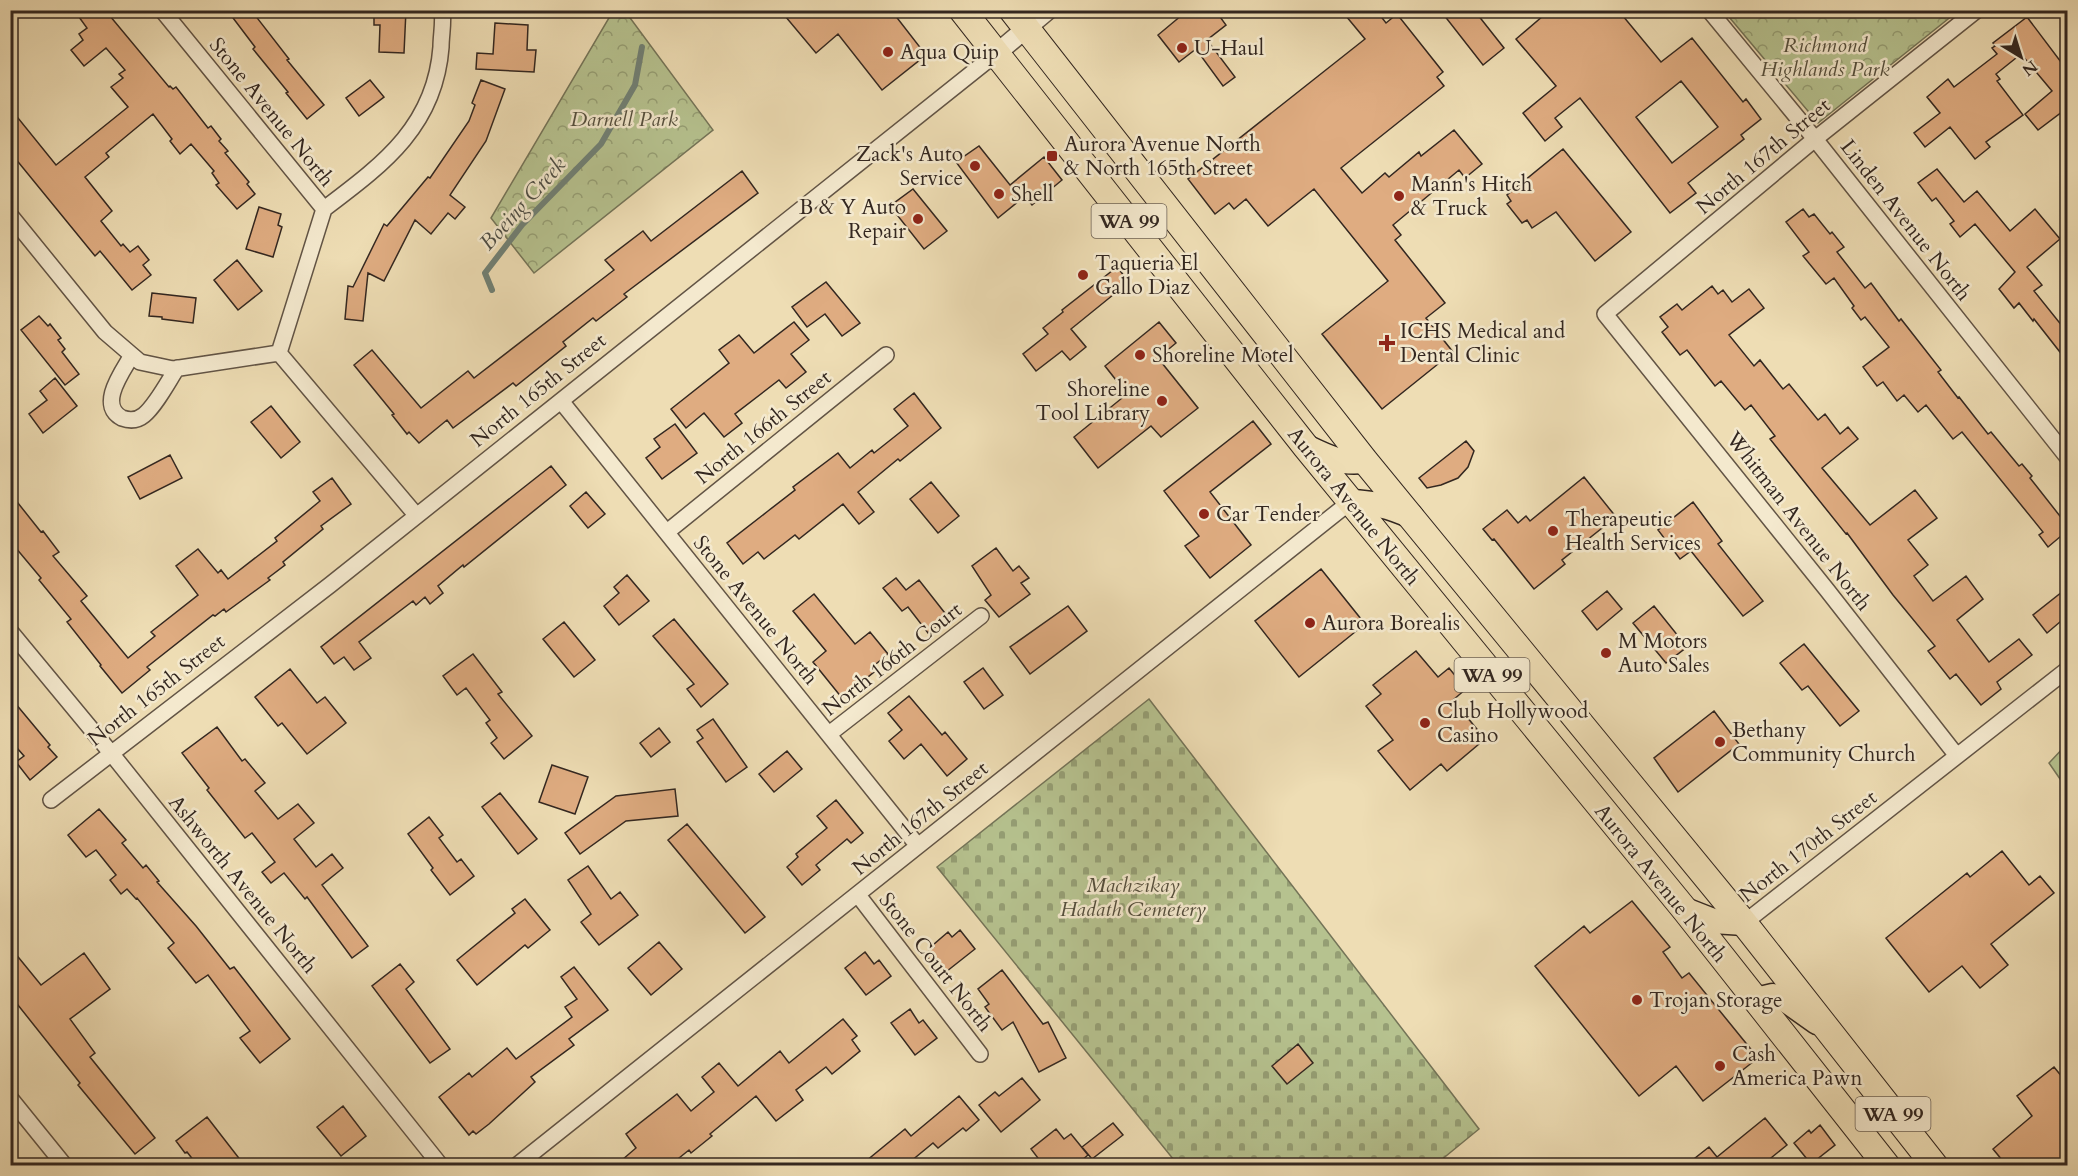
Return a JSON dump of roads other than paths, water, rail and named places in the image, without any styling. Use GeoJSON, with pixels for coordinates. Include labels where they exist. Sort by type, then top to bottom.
{"type":"FeatureCollection","features":[{"type":"Feature","properties":{"kind":"highway","name":"Aurora Avenue North"},"geometry":{"type":"LineString","coordinates":[[962,10],[1350,502],[1685,910],[1887,1166]]}},
{"type":"Feature","properties":{"kind":"highway","name":"Aurora Avenue North"},"geometry":{"type":"LineString","coordinates":[[1019,19],[1365,461],[1744,923],[1935,1166]]}},
{"type":"Feature","properties":{"kind":"main road"},"geometry":{"type":"LineString","coordinates":[[1306,447],[1334,460],[1365,461]]}},
{"type":"Feature","properties":{"kind":"main road"},"geometry":{"type":"LineString","coordinates":[[1350,502],[1389,506],[1411,516]]}},
{"type":"Feature","properties":{"kind":"main road"},"geometry":{"type":"LineString","coordinates":[[1685,910],[1713,921],[1744,923]]}},
{"type":"Feature","properties":{"kind":"main road"},"geometry":{"type":"LineString","coordinates":[[1756,1000],[1773,996],[1786,1000],[1824,1027]]}},
{"type":"Feature","properties":{"kind":"street","name":"Stone Avenue North"},"geometry":{"type":"LineString","coordinates":[[162,10],[324,209],[279,353]]}},
{"type":"Feature","properties":{"kind":"street"},"geometry":{"type":"LineString","coordinates":[[324,209],[376,170],[405,140],[426,104],[440,61],[442,10]]}},
{"type":"Feature","properties":{"kind":"street","name":"North 165th Street"},"geometry":{"type":"LineString","coordinates":[[51,800],[330,585],[996,53],[1019,19],[1048,10]]}},
{"type":"Feature","properties":{"kind":"street","name":"Linden Avenue North"},"geometry":{"type":"LineString","coordinates":[[1708,10],[1815,139],[2067,458]]}},
{"type":"Feature","properties":{"kind":"street","name":"North 167th Street"},"geometry":{"type":"LineString","coordinates":[[1605,314],[1815,139],[1977,10]]}},
{"type":"Feature","properties":{"kind":"street"},"geometry":{"type":"LineString","coordinates":[[10,215],[105,332],[140,362],[177,368],[279,353],[416,515]]}},
{"type":"Feature","properties":{"kind":"street","name":"Whitman Avenue North"},"geometry":{"type":"LineString","coordinates":[[1605,314],[1812,571],[1957,756]]}},
{"type":"Feature","properties":{"kind":"street"},"geometry":{"type":"LineString","coordinates":[[132,355],[111,396],[113,409],[123,418],[136,419],[147,413],[177,368]]}},
{"type":"Feature","properties":{"kind":"street","name":"North 166th Street"},"geometry":{"type":"LineString","coordinates":[[667,532],[886,355]]}},
{"type":"Feature","properties":{"kind":"street","name":"Stone Avenue North"},"geometry":{"type":"LineString","coordinates":[[561,401],[918,846]]}},
{"type":"Feature","properties":{"kind":"street","name":"North 167th Street"},"geometry":{"type":"LineString","coordinates":[[516,1166],[1350,502]]}},
{"type":"Feature","properties":{"kind":"street","name":"North 166th Court"},"geometry":{"type":"LineString","coordinates":[[829,734],[981,616]]}},
{"type":"Feature","properties":{"kind":"street","name":"Ashworth Avenue North"},"geometry":{"type":"LineString","coordinates":[[10,631],[111,753],[441,1166]]}},
{"type":"Feature","properties":{"kind":"street","name":"North 170th Street"},"geometry":{"type":"LineString","coordinates":[[1744,923],[2067,669]]}},
{"type":"Feature","properties":{"kind":"street","name":"Stone Court North"},"geometry":{"type":"LineString","coordinates":[[858,895],[980,1054]]}},
{"type":"Feature","properties":{"kind":"street"},"geometry":{"type":"LineString","coordinates":[[10,1098],[65,1166]]}},
{"type":"Feature","properties":{"kind":"waterway","name":"Boeing Creek"},"geometry":{"type":"LineString","coordinates":[[492,290],[485,273],[522,225],[601,144],[635,85],[642,47]]}},
{"type":"Feature","properties":{"kind":"place","name":"U-Haul"},"geometry":{"type":"Point","coordinates":[1182,48]}},
{"type":"Feature","properties":{"kind":"place","name":"Aqua Quip"},"geometry":{"type":"Point","coordinates":[888,52]}},
{"type":"Feature","properties":{"kind":"place","name":"Aurora Avenue North & North 165th Street"},"geometry":{"type":"Point","coordinates":[1052,156]}},
{"type":"Feature","properties":{"kind":"place","name":"Zack's Auto Service"},"geometry":{"type":"Point","coordinates":[975,166]}},
{"type":"Feature","properties":{"kind":"place","name":"Shell"},"geometry":{"type":"Point","coordinates":[999,194]}},
{"type":"Feature","properties":{"kind":"place","name":"Mann's Hitch & Truck"},"geometry":{"type":"Point","coordinates":[1399,196]}},
{"type":"Feature","properties":{"kind":"place","name":"B & Y Auto Repair"},"geometry":{"type":"Point","coordinates":[918,219]}},
{"type":"Feature","properties":{"kind":"place","name":"Taqueria El Gallo Diaz"},"geometry":{"type":"Point","coordinates":[1083,275]}},
{"type":"Feature","properties":{"kind":"place","name":"ICHS Medical and Dental Clinic"},"geometry":{"type":"Point","coordinates":[1387,343]}},
{"type":"Feature","properties":{"kind":"place","name":"Shoreline Motel"},"geometry":{"type":"Point","coordinates":[1140,355]}},
{"type":"Feature","properties":{"kind":"place","name":"Shoreline Tool Library"},"geometry":{"type":"Point","coordinates":[1162,401]}},
{"type":"Feature","properties":{"kind":"place","name":"Car Tender"},"geometry":{"type":"Point","coordinates":[1204,514]}},
{"type":"Feature","properties":{"kind":"place","name":"Therapeutic Health Services"},"geometry":{"type":"Point","coordinates":[1553,531]}},
{"type":"Feature","properties":{"kind":"place","name":"Aurora Borealis"},"geometry":{"type":"Point","coordinates":[1310,623]}},
{"type":"Feature","properties":{"kind":"place","name":"M Motors Auto Sales"},"geometry":{"type":"Point","coordinates":[1606,653]}},
{"type":"Feature","properties":{"kind":"place","name":"Club Hollywood Casino"},"geometry":{"type":"Point","coordinates":[1425,723]}},
{"type":"Feature","properties":{"kind":"place","name":"Bethany Community Church"},"geometry":{"type":"Point","coordinates":[1720,742]}},
{"type":"Feature","properties":{"kind":"place","name":"Trojan Storage"},"geometry":{"type":"Point","coordinates":[1637,1000]}},
{"type":"Feature","properties":{"kind":"place","name":"Cash America Pawn"},"geometry":{"type":"Point","coordinates":[1720,1066]}},
{"type":"Feature","properties":{"kind":"park label","name":"Richmond Highlands Park"},"geometry":{"type":"Point","coordinates":[1825,57]}},
{"type":"Feature","properties":{"kind":"park label","name":"Darnell Park"},"geometry":{"type":"Point","coordinates":[624,119]}},
{"type":"Feature","properties":{"kind":"park label","name":"Machzikay Hadath Cemetery"},"geometry":{"type":"Point","coordinates":[1133,897]}}]}
